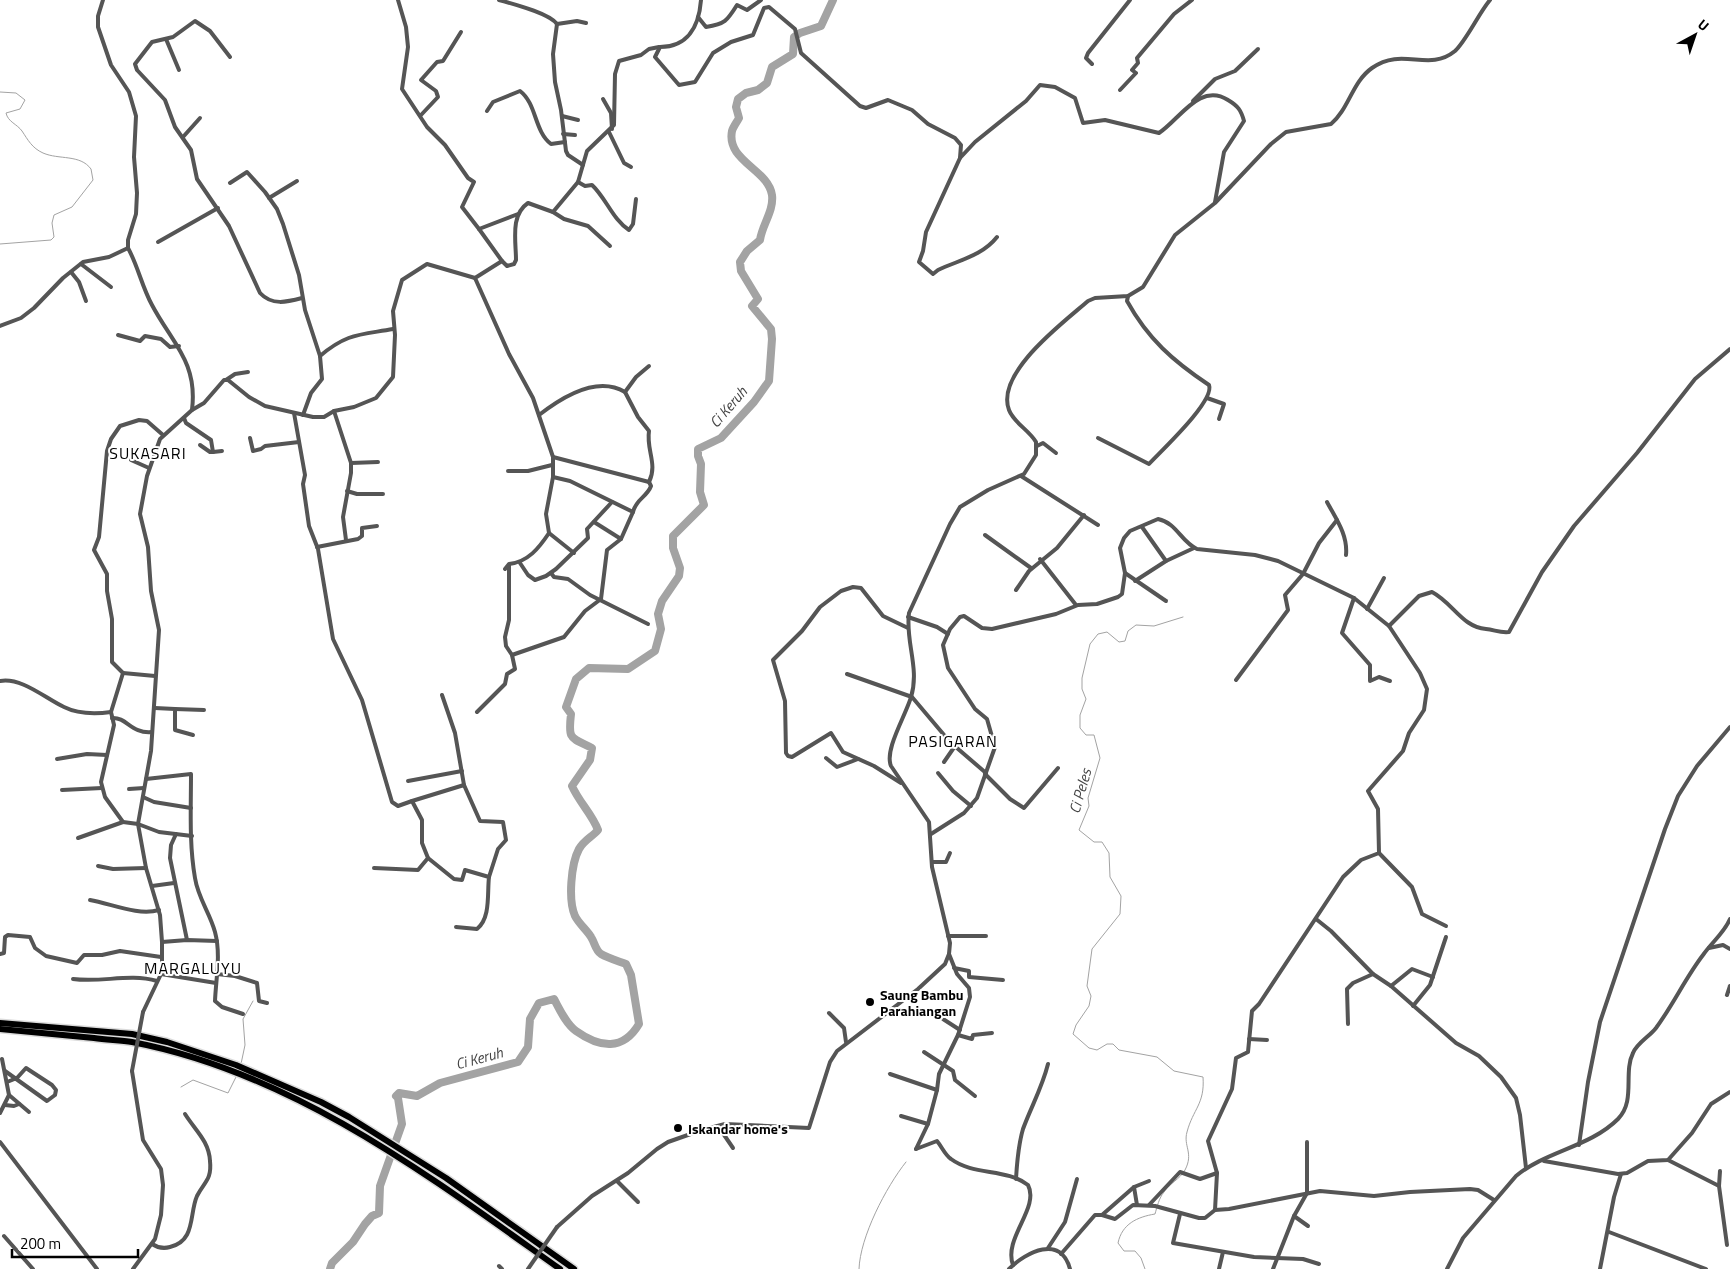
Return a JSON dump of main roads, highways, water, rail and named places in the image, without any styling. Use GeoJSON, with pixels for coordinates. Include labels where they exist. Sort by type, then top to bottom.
{"type":"FeatureCollection","features":[{"type":"Feature","properties":{"kind":"highway"},"geometry":{"type":"LineString","coordinates":[[0,1022],[132,1034],[166,1042],[236,1064],[321,1102],[349,1117],[446,1178],[574,1269]]}},
{"type":"Feature","properties":{"kind":"highway"},"geometry":{"type":"LineString","coordinates":[[0,1029],[131,1042],[164,1050],[233,1072],[317,1109],[345,1124],[442,1185],[560,1269]]}},
{"type":"Feature","properties":{"kind":"waterway","name":"Ci Keruh"},"geometry":{"type":"LineString","coordinates":[[330,1269],[332,1263],[353,1242],[365,1224],[372,1216],[379,1213],[380,1186],[402,1124],[398,1098],[396,1096],[399,1093],[417,1096],[440,1083],[518,1062],[528,1047],[530,1019],[539,1003],[554,999],[572,1028],[585,1037],[602,1043],[618,1043],[626,1039],[639,1024],[631,975],[626,964],[599,952],[589,934],[575,916],[573,909],[571,882],[576,856],[583,843],[598,830],[572,786],[590,760],[592,748],[572,737],[570,729],[571,714],[566,707],[576,679],[589,668],[628,669],[655,651],[661,629],[658,614],[662,601],[679,576],[680,568],[673,548],[673,536],[704,505],[700,492],[701,464],[698,449],[721,438],[754,402],[769,381],[771,329],[752,306],[758,299],[741,271],[740,262],[747,251],[760,240],[770,212],[772,195],[769,186],[763,178],[735,150],[732,141],[732,131],[739,118],[736,107],[738,99],[746,93],[758,90],[767,83],[772,67],[793,54],[794,37],[821,26],[833,0]]}},
{"type":"Feature","properties":{"kind":"waterway"},"geometry":{"type":"LineString","coordinates":[[0,92],[16,93],[25,100],[20,109],[6,113],[33,146],[49,155],[81,161],[91,169],[93,180],[72,207],[54,215],[52,223],[54,237],[51,240],[0,244]]}},
{"type":"Feature","properties":{"kind":"waterway","name":"Ci Peles"},"geometry":{"type":"LineString","coordinates":[[1145,1269],[1141,1258],[1135,1251],[1124,1251],[1118,1243],[1120,1236],[1127,1226],[1136,1219],[1155,1214],[1162,1194],[1185,1170],[1189,1159],[1186,1137],[1189,1124],[1202,1094],[1203,1077],[1174,1071],[1157,1057],[1119,1050],[1113,1044],[1107,1044],[1097,1050],[1089,1048],[1073,1034],[1076,1025],[1089,1006],[1091,996],[1087,986],[1092,949],[1120,914],[1121,896],[1110,877],[1109,853],[1102,842],[1094,842],[1079,830],[1089,806],[1088,798],[1100,758],[1094,735],[1086,735],[1080,728],[1080,715],[1086,699],[1082,689],[1082,678],[1090,644],[1098,634],[1107,632],[1119,642],[1125,641],[1128,631],[1136,625],[1154,626],[1183,617]]}},
{"type":"Feature","properties":{"kind":"waterway"},"geometry":{"type":"LineString","coordinates":[[241,1064],[245,1045],[243,1019],[253,1001]]}},
{"type":"Feature","properties":{"kind":"waterway"},"geometry":{"type":"LineString","coordinates":[[181,1087],[193,1080],[228,1093],[237,1075]]}},
{"type":"Feature","properties":{"kind":"waterway"},"geometry":{"type":"LineString","coordinates":[[859,1269],[860,1256],[875,1213],[890,1185],[906,1162]]}},
{"type":"Feature","properties":{"kind":"place","name":"Saung Bambu Parahiangan"},"geometry":{"type":"Point","coordinates":[870,1002]}},
{"type":"Feature","properties":{"kind":"place","name":"Iskandar home's"},"geometry":{"type":"Point","coordinates":[678,1128]}},
{"type":"Feature","properties":{"kind":"district","name":"SUKASARI"},"geometry":{"type":"Point","coordinates":[148,453]}},
{"type":"Feature","properties":{"kind":"district","name":"PASIGARAN"},"geometry":{"type":"Point","coordinates":[953,741]}},
{"type":"Feature","properties":{"kind":"district","name":"MARGALUYU"},"geometry":{"type":"Point","coordinates":[193,968]}}]}
